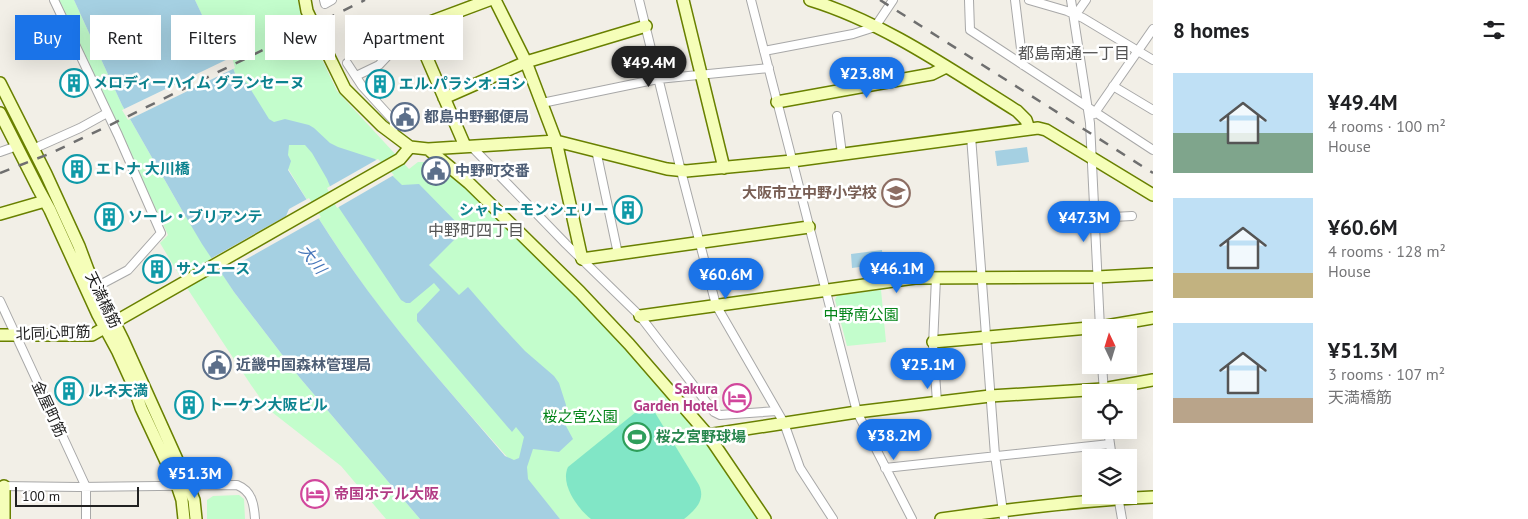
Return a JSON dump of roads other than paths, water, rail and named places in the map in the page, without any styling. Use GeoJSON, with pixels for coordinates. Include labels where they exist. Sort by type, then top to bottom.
{"type":"FeatureCollection","features":[{"type":"Feature","properties":{"kind":"street"},"geometry":{"type":"LineString","coordinates":[[54,0],[162,234],[128,270],[96,287]]}},
{"type":"Feature","properties":{"kind":"street"},"geometry":{"type":"LineString","coordinates":[[305,0],[309,15],[333,68],[345,89],[382,126],[410,147],[428,149],[556,140],[681,171],[792,161],[1029,129],[1046,130],[1153,195]]}},
{"type":"Feature","properties":{"kind":"street"},"geometry":{"type":"LineString","coordinates":[[324,0],[325,4],[332,0]]}},
{"type":"Feature","properties":{"kind":"street"},"geometry":{"type":"LineString","coordinates":[[449,15],[489,0]]}},
{"type":"Feature","properties":{"kind":"street"},"geometry":{"type":"LineString","coordinates":[[495,0],[526,62],[556,140],[582,259]]}},
{"type":"Feature","properties":{"kind":"street"},"geometry":{"type":"LineString","coordinates":[[639,0],[716,305],[784,423],[800,468],[833,519]]}},
{"type":"Feature","properties":{"kind":"street"},"geometry":{"type":"LineString","coordinates":[[683,0],[724,168]]}},
{"type":"Feature","properties":{"kind":"street"},"geometry":{"type":"LineString","coordinates":[[751,0],[857,412],[912,519]]}},
{"type":"Feature","properties":{"kind":"street"},"geometry":{"type":"LineString","coordinates":[[810,0],[875,27],[946,67],[1017,111],[1026,120],[1029,129]]}},
{"type":"Feature","properties":{"kind":"street"},"geometry":{"type":"LineString","coordinates":[[764,51],[852,34],[875,27],[893,0]]}},
{"type":"Feature","properties":{"kind":"street"},"geometry":{"type":"LineString","coordinates":[[968,0],[970,30],[1153,150]]}},
{"type":"Feature","properties":{"kind":"street"},"geometry":{"type":"LineString","coordinates":[[1015,0],[1023,65]]}},
{"type":"Feature","properties":{"kind":"street"},"geometry":{"type":"LineString","coordinates":[[1071,0],[1092,110],[1090,123],[1091,157],[1100,319]]}},
{"type":"Feature","properties":{"kind":"street"},"geometry":{"type":"LineString","coordinates":[[1073,14],[1079,10],[1086,0]]}},
{"type":"Feature","properties":{"kind":"street"},"geometry":{"type":"LineString","coordinates":[[1033,1],[1073,14],[1153,60]]}},
{"type":"Feature","properties":{"kind":"street"},"geometry":{"type":"LineString","coordinates":[[444,98],[526,62],[646,26]]}},
{"type":"Feature","properties":{"kind":"street"},"geometry":{"type":"LineString","coordinates":[[1092,110],[1113,86],[1153,29]]}},
{"type":"Feature","properties":{"kind":"street"},"geometry":{"type":"LineString","coordinates":[[356,76],[379,65],[384,60]]}},
{"type":"Feature","properties":{"kind":"street"},"geometry":{"type":"LineString","coordinates":[[428,60],[468,146],[640,316],[714,412],[720,415],[777,411]]}},
{"type":"Feature","properties":{"kind":"street"},"geometry":{"type":"LineString","coordinates":[[348,63],[362,86],[394,122],[393,135]]}},
{"type":"Feature","properties":{"kind":"street"},"geometry":{"type":"LineString","coordinates":[[777,102],[932,74],[946,67]]}},
{"type":"Feature","properties":{"kind":"street"},"geometry":{"type":"LineString","coordinates":[[542,103],[658,79],[769,68]]}},
{"type":"Feature","properties":{"kind":"street","name":"天満橋筋"},"geometry":{"type":"LineString","coordinates":[[0,84],[33,149],[51,199],[109,325]]}},
{"type":"Feature","properties":{"kind":"street"},"geometry":{"type":"LineString","coordinates":[[1113,86],[1153,110]]}},
{"type":"Feature","properties":{"kind":"street","name":"天満橋筋"},"geometry":{"type":"LineString","coordinates":[[0,113],[16,146],[79,246],[144,416],[183,485],[194,500],[196,519]]}},
{"type":"Feature","properties":{"kind":"street"},"geometry":{"type":"LineString","coordinates":[[33,149],[80,128],[107,113]]}},
{"type":"Feature","properties":{"kind":"street"},"geometry":{"type":"LineString","coordinates":[[837,116],[842,154]]}},
{"type":"Feature","properties":{"kind":"street"},"geometry":{"type":"LineString","coordinates":[[971,136],[990,396],[1003,515]]}},
{"type":"Feature","properties":{"kind":"street"},"geometry":{"type":"LineString","coordinates":[[0,152],[16,146]]}},
{"type":"Feature","properties":{"kind":"street","name":"北同心町筋"},"geometry":{"type":"LineString","coordinates":[[0,335],[92,335],[400,159],[410,147]]}},
{"type":"Feature","properties":{"kind":"street"},"geometry":{"type":"LineString","coordinates":[[428,149],[469,183],[580,292],[629,344],[707,435],[765,519]]}},
{"type":"Feature","properties":{"kind":"street"},"geometry":{"type":"LineString","coordinates":[[596,150],[618,254]]}},
{"type":"Feature","properties":{"kind":"street"},"geometry":{"type":"LineString","coordinates":[[0,214],[51,199]]}},
{"type":"Feature","properties":{"kind":"street"},"geometry":{"type":"LineString","coordinates":[[1094,218],[1132,216]]}},
{"type":"Feature","properties":{"kind":"street"},"geometry":{"type":"LineString","coordinates":[[582,259],[809,227]]}},
{"type":"Feature","properties":{"kind":"street"},"geometry":{"type":"LineString","coordinates":[[640,316],[915,278],[1097,277],[1153,274]]}},
{"type":"Feature","properties":{"kind":"street"},"geometry":{"type":"LineString","coordinates":[[936,278],[933,342],[937,402]]}},
{"type":"Feature","properties":{"kind":"street","name":"金屋町筋"},"geometry":{"type":"LineString","coordinates":[[0,301],[86,487],[86,519]]}},
{"type":"Feature","properties":{"kind":"street"},"geometry":{"type":"LineString","coordinates":[[1138,321],[1153,318]]}},
{"type":"Feature","properties":{"kind":"street"},"geometry":{"type":"LineString","coordinates":[[933,342],[1082,329]]}},
{"type":"Feature","properties":{"kind":"street"},"geometry":{"type":"LineString","coordinates":[[1133,384],[1153,380]]}},
{"type":"Feature","properties":{"kind":"street"},"geometry":{"type":"LineString","coordinates":[[707,435],[937,402],[990,396],[1082,391]]}},
{"type":"Feature","properties":{"kind":"street"},"geometry":{"type":"LineString","coordinates":[[1109,439],[1111,449]]}},
{"type":"Feature","properties":{"kind":"street"},"geometry":{"type":"LineString","coordinates":[[885,468],[1110,444]]}},
{"type":"Feature","properties":{"kind":"street"},"geometry":{"type":"LineString","coordinates":[[4,519],[2,486],[86,487],[232,484],[241,486],[251,497],[255,519]]}},
{"type":"Feature","properties":{"kind":"street","name":"天満橋筋"},"geometry":{"type":"LineString","coordinates":[[183,485],[184,519]]}},
{"type":"Feature","properties":{"kind":"street"},"geometry":{"type":"LineString","coordinates":[[1137,497],[1153,497]]}},
{"type":"Feature","properties":{"kind":"street"},"geometry":{"type":"LineString","coordinates":[[941,519],[1003,515],[1082,503]]}},
{"type":"Feature","properties":{"kind":"street"},"geometry":{"type":"LineString","coordinates":[[1119,504],[1122,519]]}},
{"type":"Feature","properties":{"kind":"water","name":"大川"},"geometry":{"type":"Polygon","coordinates":[[[74,0],[195,0],[202,15],[171,15],[171,60],[230,60],[236,76],[234,78],[239,86],[246,82],[269,119],[274,122],[285,119],[309,125],[330,143],[375,159],[402,185],[419,184],[464,230],[429,265],[459,295],[468,287],[525,351],[554,376],[559,383],[566,405],[566,426],[573,439],[559,452],[533,449],[527,467],[528,479],[560,519],[420,519],[300,378],[234,292],[183,212],[122,105],[101,60],[161,60],[161,15],[90,15],[90,35],[74,0]],[[289,145],[288,155],[291,161],[288,170],[347,261],[401,334],[505,456],[514,460],[519,458],[524,437],[516,427],[512,432],[417,321],[417,314],[440,290],[434,283],[410,303],[401,300],[339,208],[327,179],[312,153],[305,145],[289,145]]]}},
{"type":"Feature","properties":{"kind":"water"},"geometry":{"type":"Polygon","coordinates":[[[1027,147],[1029,162],[997,166],[995,151],[1027,147]]]}},
{"type":"Feature","properties":{"kind":"water"},"geometry":{"type":"Polygon","coordinates":[[[882,250],[883,264],[852,268],[851,254],[882,250]]]}},
{"type":"Feature","properties":{"kind":"railway"},"geometry":{"type":"LineString","coordinates":[[0,173],[49,154],[365,0]]}},
{"type":"Feature","properties":{"kind":"railway"},"geometry":{"type":"LineString","coordinates":[[880,0],[1153,173]]}},
{"type":"Feature","properties":{"kind":"place","name":"メロディーハイム グランセーヌ"},"geometry":{"type":"Point","coordinates":[74,83]}},
{"type":"Feature","properties":{"kind":"place","name":"エル.パラシオ.ヨシ"},"geometry":{"type":"Point","coordinates":[380,84]}},
{"type":"Feature","properties":{"kind":"place","name":"都島中野郵便局"},"geometry":{"type":"Point","coordinates":[405,117]}},
{"type":"Feature","properties":{"kind":"place","name":"エトナ 大川橋"},"geometry":{"type":"Point","coordinates":[77,169]}},
{"type":"Feature","properties":{"kind":"place","name":"中野町交番"},"geometry":{"type":"Point","coordinates":[436,171]}},
{"type":"Feature","properties":{"kind":"place","name":"大阪市立中野小学校"},"geometry":{"type":"Point","coordinates":[896,193]}},
{"type":"Feature","properties":{"kind":"place","name":"シャトーモンシェリー"},"geometry":{"type":"Point","coordinates":[628,210]}},
{"type":"Feature","properties":{"kind":"place","name":"ソーレ・ブリアンテ"},"geometry":{"type":"Point","coordinates":[109,217]}},
{"type":"Feature","properties":{"kind":"place","name":"サンエース"},"geometry":{"type":"Point","coordinates":[157,269]}},
{"type":"Feature","properties":{"kind":"place","name":"近畿中国森林管理局"},"geometry":{"type":"Point","coordinates":[217,365]}},
{"type":"Feature","properties":{"kind":"place","name":"ルネ天満"},"geometry":{"type":"Point","coordinates":[69,391]}},
{"type":"Feature","properties":{"kind":"place","name":"Sakura Garden Hotel"},"geometry":{"type":"Point","coordinates":[737,398]}},
{"type":"Feature","properties":{"kind":"place","name":"トーケン大阪ビル"},"geometry":{"type":"Point","coordinates":[189,405]}},
{"type":"Feature","properties":{"kind":"place","name":"桜之宮野球場"},"geometry":{"type":"Point","coordinates":[637,437]}},
{"type":"Feature","properties":{"kind":"place","name":"帝国ホテル大阪"},"geometry":{"type":"Point","coordinates":[315,494]}},
{"type":"Feature","properties":{"kind":"district","name":"都島南通一丁目"},"geometry":{"type":"Point","coordinates":[1074,53]}},
{"type":"Feature","properties":{"kind":"district","name":"中野町四丁目"},"geometry":{"type":"Point","coordinates":[476,230]}},
{"type":"Feature","properties":{"kind":"park label","name":"中野南公園"},"geometry":{"type":"Point","coordinates":[861,315]}},
{"type":"Feature","properties":{"kind":"park label","name":"桜之宮公園"},"geometry":{"type":"Point","coordinates":[580,417]}}]}
